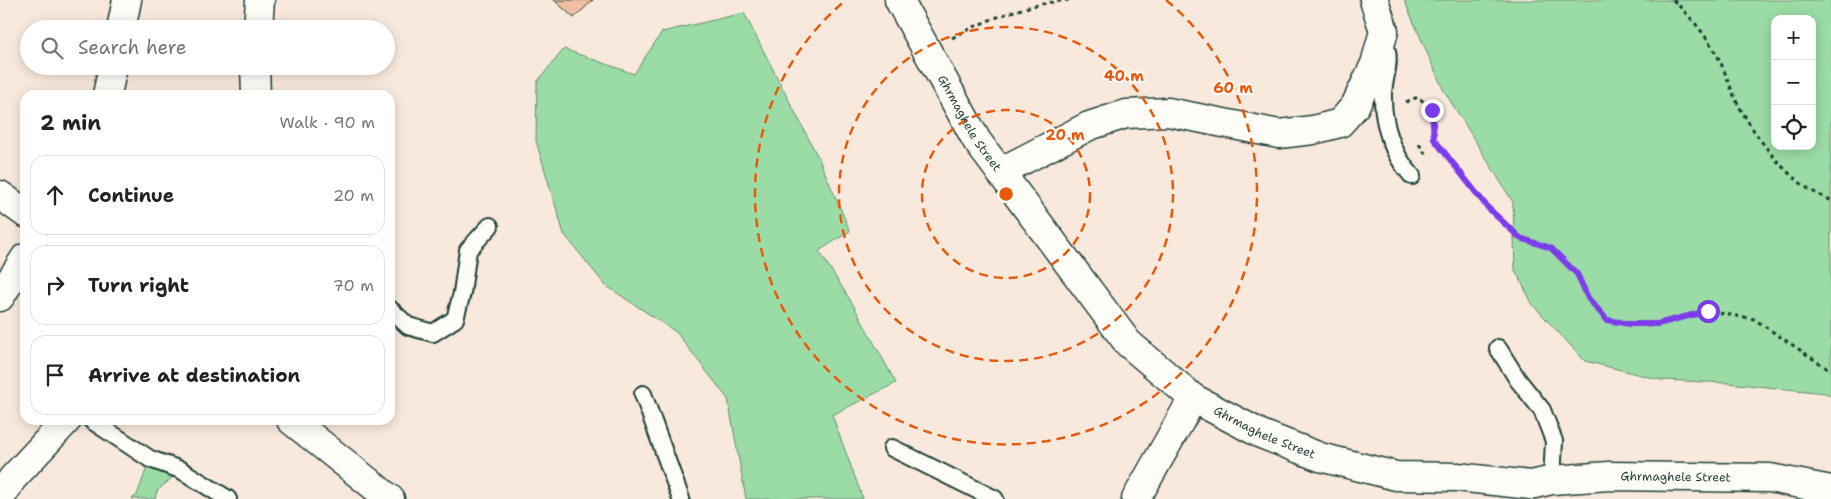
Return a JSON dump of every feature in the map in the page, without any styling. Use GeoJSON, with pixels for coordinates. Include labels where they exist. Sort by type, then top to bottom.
{"type":"FeatureCollection","features":[{"type":"Feature","properties":{"kind":"street"},"geometry":{"type":"LineString","coordinates":[[123,20],[127,0]]}},
{"type":"Feature","properties":{"kind":"street"},"geometry":{"type":"LineString","coordinates":[[259,20],[260,0]]}},
{"type":"Feature","properties":{"kind":"street","name":"Ghrmaghele Street"},"geometry":{"type":"LineString","coordinates":[[899,0],[977,141],[1128,343],[1193,398],[1261,434],[1320,457],[1396,476],[1457,476],[1531,485],[1552,480],[1609,476],[1770,478],[1831,490]]}},
{"type":"Feature","properties":{"kind":"street"},"geometry":{"type":"LineString","coordinates":[[1000,172],[1089,126],[1126,114],[1168,112],[1279,134],[1313,130],[1340,122],[1355,106],[1375,64],[1384,31],[1374,0]]}},
{"type":"Feature","properties":{"kind":"street"},"geometry":{"type":"LineString","coordinates":[[108,90],[111,75]]}},
{"type":"Feature","properties":{"kind":"street"},"geometry":{"type":"LineString","coordinates":[[255,75],[256,90]]}},
{"type":"Feature","properties":{"kind":"street"},"geometry":{"type":"LineString","coordinates":[[0,194],[20,209]]}},
{"type":"Feature","properties":{"kind":"street"},"geometry":{"type":"LineString","coordinates":[[0,297],[20,266]]}},
{"type":"Feature","properties":{"kind":"street"},"geometry":{"type":"LineString","coordinates":[[1136,499],[1193,398]]}},
{"type":"Feature","properties":{"kind":"street"},"geometry":{"type":"LineString","coordinates":[[0,499],[12,479],[62,425]]}},
{"type":"Feature","properties":{"kind":"street"},"geometry":{"type":"LineString","coordinates":[[297,425],[390,499]]}},
{"type":"Feature","properties":{"kind":"lane"},"geometry":{"type":"LineString","coordinates":[[1384,31],[1389,61],[1383,92],[1384,121],[1401,164],[1412,176]]}},
{"type":"Feature","properties":{"kind":"lane"},"geometry":{"type":"LineString","coordinates":[[395,313],[408,326],[433,333],[455,319],[462,293],[468,250],[490,226]]}},
{"type":"Feature","properties":{"kind":"lane"},"geometry":{"type":"LineString","coordinates":[[1498,348],[1518,380],[1542,410],[1554,440],[1552,480]]}},
{"type":"Feature","properties":{"kind":"lane"},"geometry":{"type":"LineString","coordinates":[[643,394],[682,499]]}},
{"type":"Feature","properties":{"kind":"lane"},"geometry":{"type":"LineString","coordinates":[[99,425],[150,459],[181,470],[228,499]]}},
{"type":"Feature","properties":{"kind":"lane"},"geometry":{"type":"LineString","coordinates":[[892,448],[995,499]]}},
{"type":"Feature","properties":{"kind":"path"},"geometry":{"type":"LineString","coordinates":[[927,51],[982,22],[1041,3],[1069,0]]}},
{"type":"Feature","properties":{"kind":"path"},"geometry":{"type":"LineString","coordinates":[[1674,0],[1695,21],[1718,57],[1739,106],[1771,154],[1815,194],[1831,200]]}},
{"type":"Feature","properties":{"kind":"path"},"geometry":{"type":"LineString","coordinates":[[1403,104],[1418,97],[1432,110],[1434,139],[1488,208],[1520,238],[1551,248],[1577,274],[1588,298],[1607,320],[1630,324],[1657,324],[1708,311],[1754,319],[1831,371]]}},
{"type":"Feature","properties":{"kind":"path"},"geometry":{"type":"LineString","coordinates":[[1412,176],[1424,180],[1432,170],[1425,151],[1418,143]]}},
{"type":"Feature","properties":{"kind":"green space"},"geometry":{"type":"Polygon","coordinates":[[[1404,0],[1831,0],[1831,396],[1825,393],[1728,383],[1661,380],[1585,361],[1533,305],[1515,270],[1513,202],[1443,89],[1404,0]]]}},
{"type":"Feature","properties":{"kind":"green space"},"geometry":{"type":"Polygon","coordinates":[[[744,13],[819,159],[850,231],[819,251],[852,303],[896,383],[832,415],[863,499],[746,499],[728,399],[676,332],[605,285],[564,234],[536,141],[537,82],[564,49],[634,74],[662,32],[744,13]]]}},
{"type":"Feature","properties":{"kind":"green space"},"geometry":{"type":"Polygon","coordinates":[[[150,459],[181,470],[157,491],[155,499],[132,499],[137,495],[150,459]]]}},
{"type":"Feature","properties":{"kind":"building"},"geometry":{"type":"Polygon","coordinates":[[[554,0],[593,0],[574,18],[554,0]]]}},
{"type":"Feature","properties":{"kind":"route"},"geometry":{"type":"LineString","coordinates":[[1432,110],[1434,139],[1488,208],[1520,238],[1551,248],[1577,274],[1588,298],[1607,320],[1630,324],[1657,324],[1708,311]]}}]}
